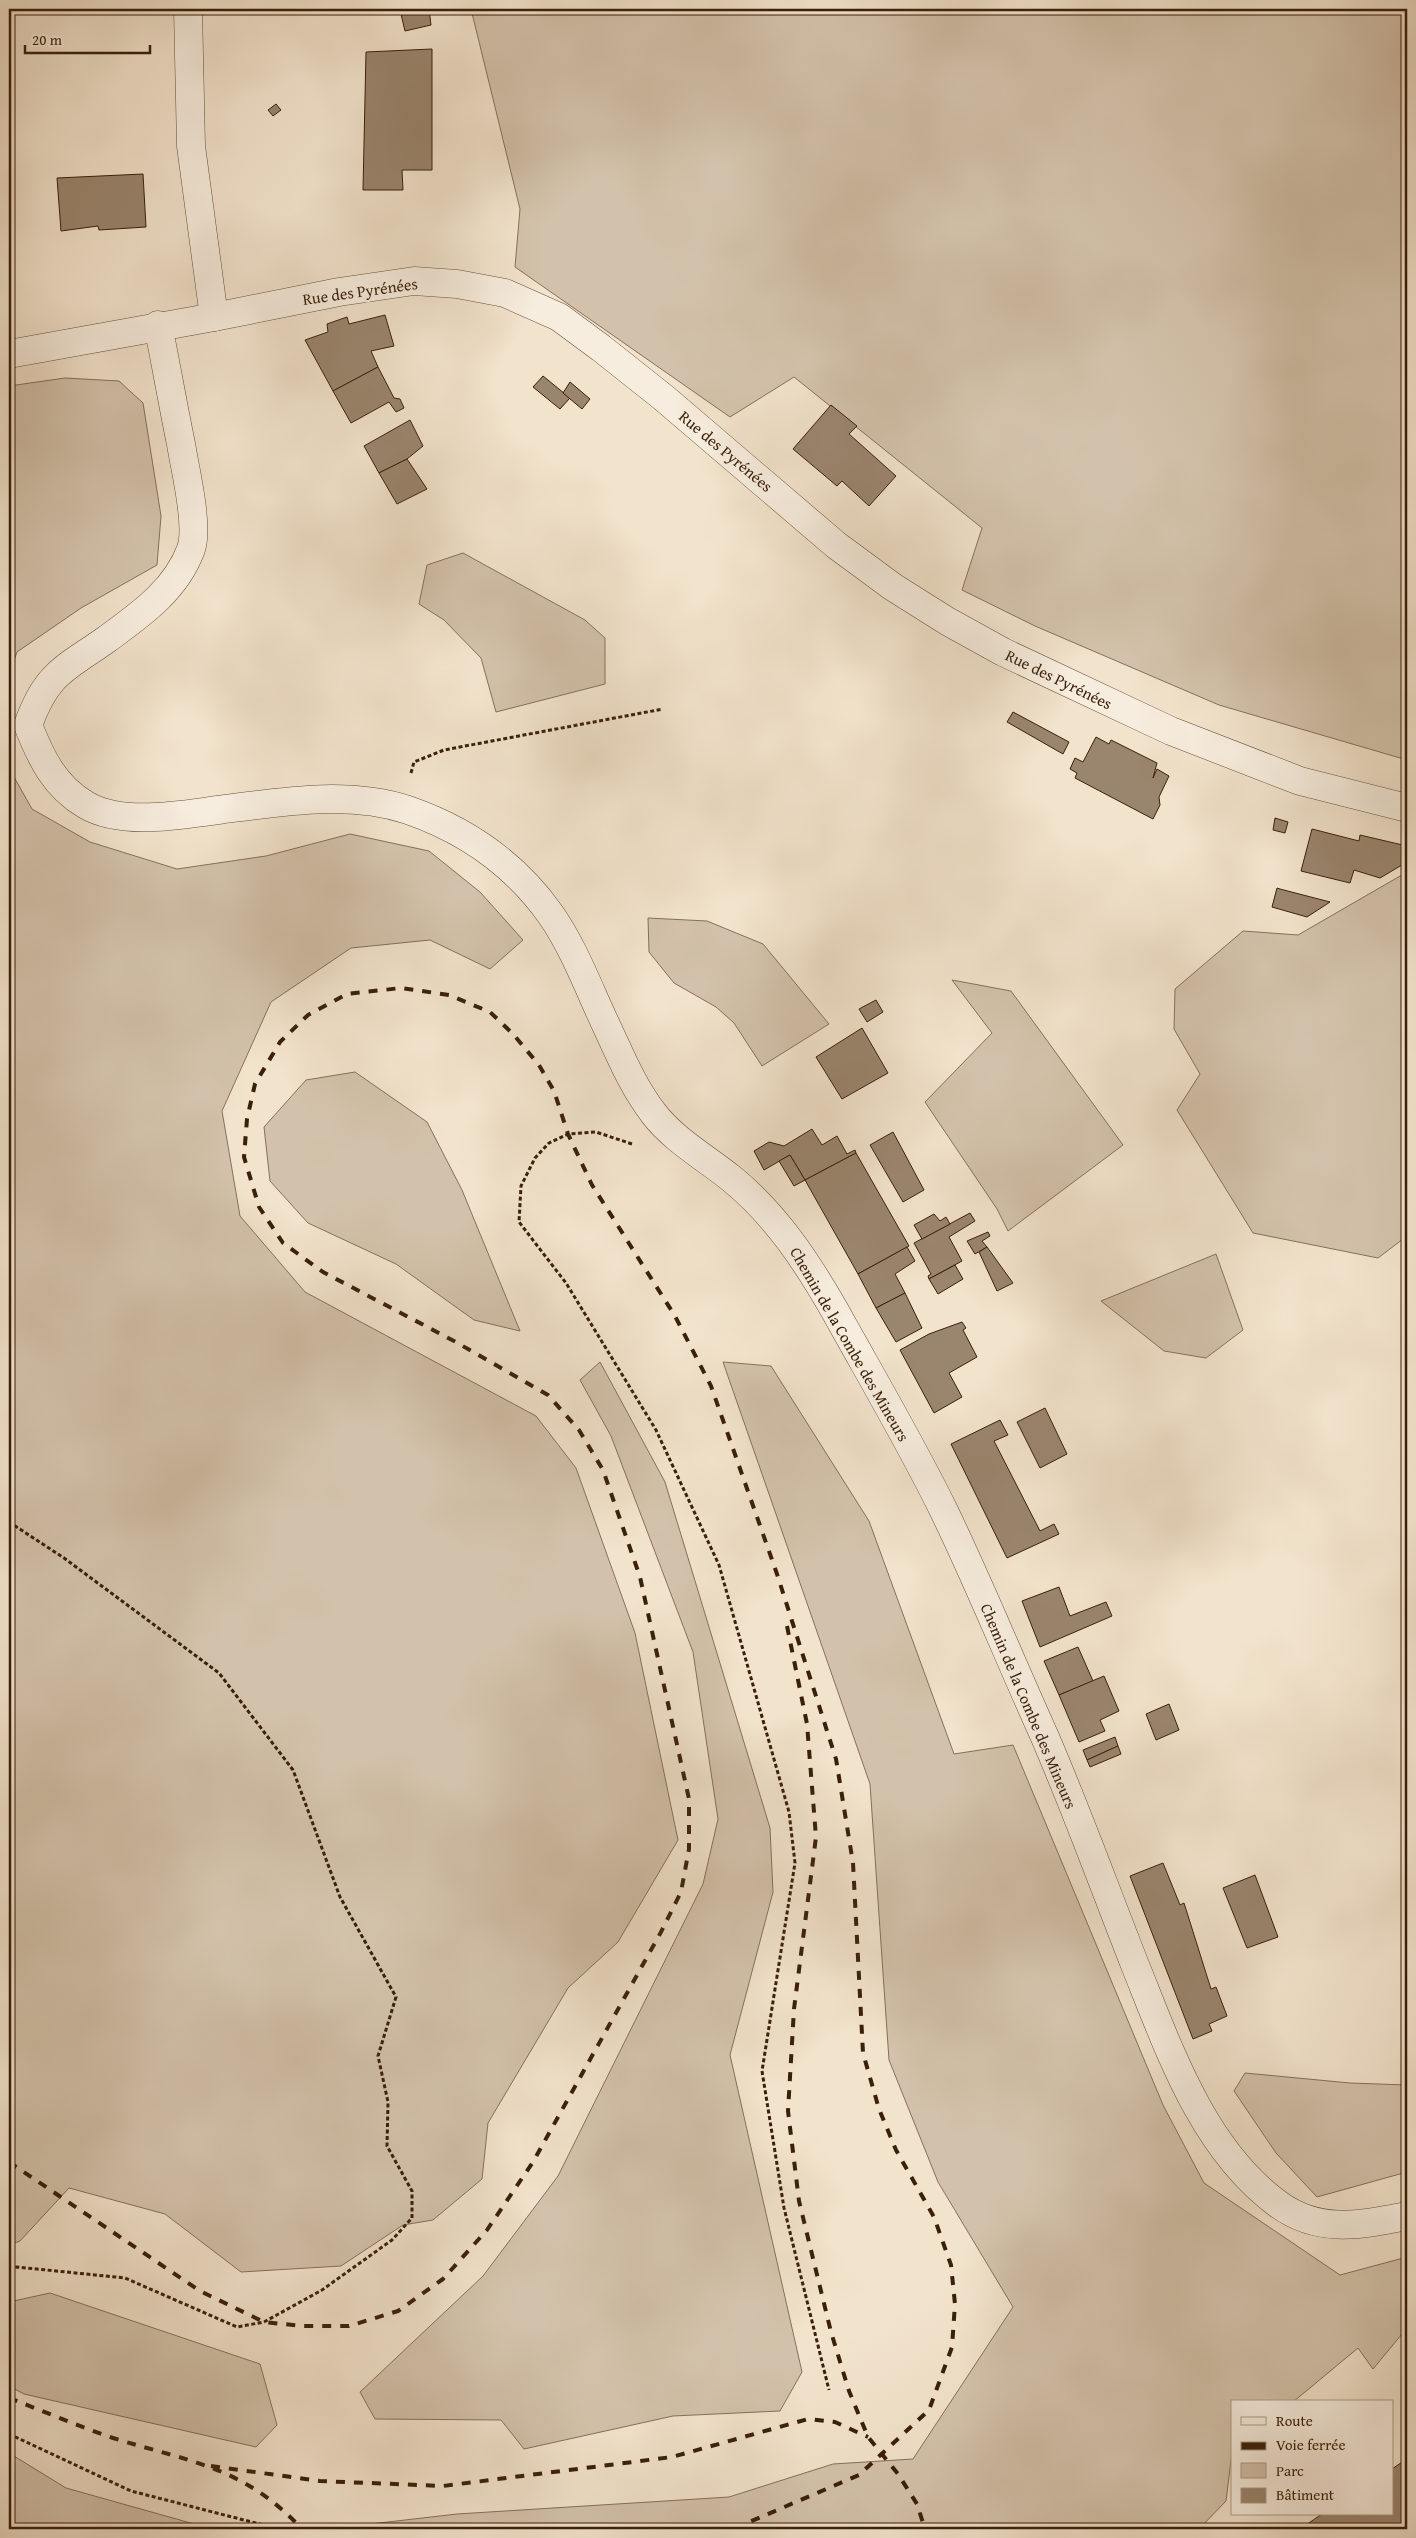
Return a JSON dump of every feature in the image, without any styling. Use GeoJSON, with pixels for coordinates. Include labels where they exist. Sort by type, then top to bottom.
{"type":"FeatureCollection","features":[{"type":"Feature","properties":{"kind":"street"},"geometry":{"type":"LineString","coordinates":[[188,9],[191,146],[214,317]]}},
{"type":"Feature","properties":{"kind":"street","name":"Rue des Pyrénées"},"geometry":{"type":"LineString","coordinates":[[9,354],[339,292],[414,281],[457,284],[505,293],[559,317],[601,348],[836,545],[893,587],[947,621],[1003,652],[1179,734],[1300,781],[1407,808]]}},
{"type":"Feature","properties":{"kind":"street","name":"Chemin de la Combe des Mineurs"},"geometry":{"type":"LineString","coordinates":[[158,326],[192,506],[192,548],[173,583],[148,609],[71,662],[51,679],[37,699],[28,725],[42,761],[62,788],[92,809],[143,819],[292,801],[346,799],[400,807],[439,822],[485,846],[526,884],[552,917],[578,965],[633,1085],[659,1121],[735,1181],[762,1207],[796,1247],[832,1305],[943,1509],[1047,1743],[1172,2058],[1208,2126],[1244,2173],[1280,2206],[1317,2224],[1363,2225],[1407,2216]]}},
{"type":"Feature","properties":{"kind":"path"},"geometry":{"type":"LineString","coordinates":[[400,807],[414,762],[444,750],[663,709]]}},
{"type":"Feature","properties":{"kind":"path"},"geometry":{"type":"LineString","coordinates":[[680,1139],[629,1144],[596,1132],[568,1134],[549,1143],[535,1158],[521,1186],[519,1222],[566,1283],[656,1430],[719,1565],[789,1812],[795,1863],[762,2071],[784,2208],[829,2390]]}},
{"type":"Feature","properties":{"kind":"path"},"geometry":{"type":"LineString","coordinates":[[9,1522],[64,1558],[220,1673],[293,1770],[340,1897],[396,1997],[378,2056],[388,2102],[387,2146],[412,2191],[412,2218],[392,2240],[322,2290],[264,2322],[237,2327],[125,2278],[17,2267],[9,2269]]}},
{"type":"Feature","properties":{"kind":"path"},"geometry":{"type":"LineString","coordinates":[[9,2434],[131,2491],[278,2529]]}},
{"type":"Feature","properties":{"kind":"green space"},"geometry":{"type":"Polygon","coordinates":[[[471,9],[1407,9],[1407,760],[1219,705],[1035,626],[962,590],[982,528],[794,377],[730,417],[515,267],[520,209],[471,9]]]}},
{"type":"Feature","properties":{"kind":"green space"},"geometry":{"type":"Polygon","coordinates":[[[65,378],[119,381],[143,403],[161,516],[157,565],[81,608],[17,652],[9,675],[9,386],[65,378]]]}},
{"type":"Feature","properties":{"kind":"green space"},"geometry":{"type":"Polygon","coordinates":[[[463,553],[585,620],[605,638],[605,684],[496,712],[481,658],[444,620],[419,604],[427,565],[463,553]]]}},
{"type":"Feature","properties":{"kind":"green space"},"geometry":{"type":"Polygon","coordinates":[[[9,768],[32,809],[90,842],[177,869],[266,856],[350,834],[429,851],[480,892],[523,940],[490,969],[430,940],[351,948],[271,1002],[222,1111],[240,1216],[305,1292],[536,1416],[576,1468],[635,1633],[678,1840],[618,1942],[568,1988],[488,2123],[482,2179],[433,2220],[403,2225],[341,2266],[241,2272],[165,2214],[69,2188],[20,2241],[9,2245],[9,768]]]}},
{"type":"Feature","properties":{"kind":"green space"},"geometry":{"type":"Polygon","coordinates":[[[1407,872],[1407,1236],[1378,1258],[1253,1233],[1177,1110],[1200,1074],[1174,1029],[1175,989],[1243,931],[1298,935],[1407,872]]]}},
{"type":"Feature","properties":{"kind":"green space"},"geometry":{"type":"Polygon","coordinates":[[[648,918],[707,921],[763,944],[829,1024],[762,1066],[734,1023],[716,1007],[674,983],[649,952],[648,918]]]}},
{"type":"Feature","properties":{"kind":"green space"},"geometry":{"type":"Polygon","coordinates":[[[952,980],[1011,991],[1123,1145],[1008,1231],[997,1209],[925,1102],[992,1033],[952,980]]]}},
{"type":"Feature","properties":{"kind":"green space"},"geometry":{"type":"Polygon","coordinates":[[[355,1072],[427,1122],[462,1190],[520,1331],[474,1320],[396,1264],[308,1223],[270,1181],[264,1127],[306,1080],[355,1072]]]}},
{"type":"Feature","properties":{"kind":"green space"},"geometry":{"type":"Polygon","coordinates":[[[1216,1254],[1243,1330],[1206,1358],[1164,1351],[1101,1301],[1216,1254]]]}},
{"type":"Feature","properties":{"kind":"green space"},"geometry":{"type":"Polygon","coordinates":[[[600,1362],[665,1482],[770,1828],[773,1892],[730,2055],[802,2372],[780,2411],[673,2416],[524,2449],[501,2420],[375,2419],[360,2392],[483,2276],[558,2176],[703,1884],[718,1819],[693,1652],[611,1436],[580,1380],[600,1362]]]}},
{"type":"Feature","properties":{"kind":"green space"},"geometry":{"type":"Polygon","coordinates":[[[723,1362],[771,1366],[869,1521],[954,1754],[1013,1745],[1163,2105],[1204,2183],[1340,2275],[1407,2257],[1407,2328],[1373,2369],[1358,2348],[1295,2400],[1231,2400],[1231,2460],[1226,2501],[1199,2529],[327,2529],[457,2514],[729,2497],[833,2464],[913,2459],[1013,2307],[938,2182],[889,2060],[870,1784],[723,1362]]]}},
{"type":"Feature","properties":{"kind":"green space"},"geometry":{"type":"Polygon","coordinates":[[[1245,2073],[1350,2083],[1407,2085],[1407,2172],[1317,2197],[1276,2153],[1234,2091],[1245,2073]]]}},
{"type":"Feature","properties":{"kind":"green space"},"geometry":{"type":"Polygon","coordinates":[[[50,2293],[260,2364],[277,2425],[256,2447],[24,2394],[9,2386],[9,2302],[50,2293]]]}},
{"type":"Feature","properties":{"kind":"green space"},"geometry":{"type":"Polygon","coordinates":[[[9,2453],[66,2488],[212,2529],[9,2529],[9,2453]]]}},
{"type":"Feature","properties":{"kind":"building"},"geometry":{"type":"Polygon","coordinates":[[[401,9],[429,9],[431,25],[405,31],[401,9]]]}},
{"type":"Feature","properties":{"kind":"building"},"geometry":{"type":"Polygon","coordinates":[[[432,49],[432,170],[402,170],[403,190],[363,190],[366,52],[432,49]]]}},
{"type":"Feature","properties":{"kind":"building"},"geometry":{"type":"Polygon","coordinates":[[[276,104],[281,110],[273,116],[268,110],[276,104]]]}},
{"type":"Feature","properties":{"kind":"building"},"geometry":{"type":"Polygon","coordinates":[[[143,174],[146,227],[99,230],[98,226],[61,231],[57,178],[143,174]]]}},
{"type":"Feature","properties":{"kind":"building"},"geometry":{"type":"Polygon","coordinates":[[[385,315],[394,346],[371,351],[378,367],[333,391],[305,340],[328,332],[327,324],[347,317],[349,324],[385,315]]]}},
{"type":"Feature","properties":{"kind":"building"},"geometry":{"type":"Polygon","coordinates":[[[378,367],[394,398],[400,399],[404,408],[396,412],[389,402],[351,423],[333,391],[378,367]]]}},
{"type":"Feature","properties":{"kind":"building"},"geometry":{"type":"Polygon","coordinates":[[[543,376],[570,398],[560,409],[533,387],[543,376]]]}},
{"type":"Feature","properties":{"kind":"building"},"geometry":{"type":"Polygon","coordinates":[[[570,382],[590,399],[582,409],[563,393],[570,382]]]}},
{"type":"Feature","properties":{"kind":"building"},"geometry":{"type":"Polygon","coordinates":[[[831,405],[857,426],[849,434],[896,476],[869,506],[842,481],[837,486],[793,449],[831,405]]]}},
{"type":"Feature","properties":{"kind":"building"},"geometry":{"type":"Polygon","coordinates":[[[410,420],[423,446],[407,459],[379,473],[364,446],[410,420]]]}},
{"type":"Feature","properties":{"kind":"building"},"geometry":{"type":"Polygon","coordinates":[[[407,459],[427,489],[397,504],[379,473],[407,459]]]}},
{"type":"Feature","properties":{"kind":"building"},"geometry":{"type":"Polygon","coordinates":[[[1013,712],[1069,742],[1063,754],[1007,722],[1013,712]]]}},
{"type":"Feature","properties":{"kind":"building"},"geometry":{"type":"Polygon","coordinates":[[[1096,737],[1109,744],[1111,740],[1157,763],[1153,778],[1157,769],[1169,776],[1159,797],[1160,805],[1153,819],[1075,778],[1077,773],[1070,769],[1075,758],[1083,762],[1096,737]]]}},
{"type":"Feature","properties":{"kind":"building"},"geometry":{"type":"Polygon","coordinates":[[[1275,818],[1288,822],[1285,833],[1273,830],[1275,818]]]}},
{"type":"Feature","properties":{"kind":"building"},"geometry":{"type":"Polygon","coordinates":[[[1312,829],[1359,841],[1360,835],[1407,846],[1407,862],[1380,878],[1354,870],[1350,883],[1301,871],[1312,829]]]}},
{"type":"Feature","properties":{"kind":"building"},"geometry":{"type":"Polygon","coordinates":[[[1277,888],[1330,902],[1307,917],[1272,907],[1277,888]]]}},
{"type":"Feature","properties":{"kind":"building"},"geometry":{"type":"Polygon","coordinates":[[[876,1000],[883,1012],[867,1022],[859,1009],[876,1000]]]}},
{"type":"Feature","properties":{"kind":"building"},"geometry":{"type":"Polygon","coordinates":[[[862,1028],[888,1073],[842,1099],[816,1057],[862,1028]]]}},
{"type":"Feature","properties":{"kind":"building"},"geometry":{"type":"Polygon","coordinates":[[[812,1129],[822,1145],[837,1136],[847,1154],[855,1150],[856,1153],[805,1180],[790,1155],[764,1170],[754,1151],[769,1142],[784,1146],[812,1129]]]}},
{"type":"Feature","properties":{"kind":"building"},"geometry":{"type":"Polygon","coordinates":[[[893,1132],[924,1190],[903,1202],[870,1145],[893,1132]]]}},
{"type":"Feature","properties":{"kind":"building"},"geometry":{"type":"Polygon","coordinates":[[[856,1153],[909,1246],[858,1274],[805,1180],[856,1153]]]}},
{"type":"Feature","properties":{"kind":"building"},"geometry":{"type":"Polygon","coordinates":[[[790,1155],[805,1180],[794,1186],[779,1161],[790,1155]]]}},
{"type":"Feature","properties":{"kind":"building"},"geometry":{"type":"Polygon","coordinates":[[[970,1213],[975,1221],[949,1237],[962,1261],[929,1279],[928,1276],[931,1274],[914,1243],[970,1213]]]}},
{"type":"Feature","properties":{"kind":"building"},"geometry":{"type":"Polygon","coordinates":[[[934,1214],[940,1221],[946,1217],[950,1224],[922,1239],[914,1225],[934,1214]]]}},
{"type":"Feature","properties":{"kind":"building"},"geometry":{"type":"Polygon","coordinates":[[[988,1232],[990,1236],[982,1241],[987,1247],[975,1254],[967,1241],[988,1232]]]}},
{"type":"Feature","properties":{"kind":"building"},"geometry":{"type":"Polygon","coordinates":[[[907,1247],[915,1261],[895,1274],[905,1293],[876,1308],[858,1274],[907,1247]]]}},
{"type":"Feature","properties":{"kind":"building"},"geometry":{"type":"Polygon","coordinates":[[[987,1247],[1013,1283],[997,1291],[979,1252],[987,1247]]]}},
{"type":"Feature","properties":{"kind":"building"},"geometry":{"type":"Polygon","coordinates":[[[955,1265],[963,1279],[938,1294],[929,1279],[955,1265]]]}},
{"type":"Feature","properties":{"kind":"building"},"geometry":{"type":"Polygon","coordinates":[[[905,1293],[922,1328],[896,1342],[876,1308],[905,1293]]]}},
{"type":"Feature","properties":{"kind":"building"},"geometry":{"type":"Polygon","coordinates":[[[962,1322],[966,1328],[963,1330],[977,1357],[949,1373],[962,1397],[934,1413],[900,1350],[929,1334],[962,1322]]]}},
{"type":"Feature","properties":{"kind":"building"},"geometry":{"type":"Polygon","coordinates":[[[1045,1408],[1067,1454],[1040,1468],[1017,1422],[1045,1408]]]}},
{"type":"Feature","properties":{"kind":"building"},"geometry":{"type":"Polygon","coordinates":[[[1000,1420],[1008,1435],[994,1441],[1040,1531],[1054,1524],[1059,1534],[1007,1558],[951,1444],[1000,1420]]]}},
{"type":"Feature","properties":{"kind":"building"},"geometry":{"type":"Polygon","coordinates":[[[1059,1587],[1070,1616],[1106,1602],[1112,1616],[1040,1647],[1022,1601],[1059,1587]]]}},
{"type":"Feature","properties":{"kind":"building"},"geometry":{"type":"Polygon","coordinates":[[[1078,1647],[1093,1681],[1059,1695],[1044,1661],[1078,1647]]]}},
{"type":"Feature","properties":{"kind":"building"},"geometry":{"type":"Polygon","coordinates":[[[1104,1676],[1119,1711],[1100,1720],[1105,1731],[1079,1742],[1059,1695],[1104,1676]]]}},
{"type":"Feature","properties":{"kind":"building"},"geometry":{"type":"Polygon","coordinates":[[[1169,1704],[1179,1730],[1156,1740],[1146,1714],[1169,1704]]]}},
{"type":"Feature","properties":{"kind":"building"},"geometry":{"type":"Polygon","coordinates":[[[1115,1737],[1118,1746],[1087,1760],[1083,1750],[1115,1737]]]}},
{"type":"Feature","properties":{"kind":"building"},"geometry":{"type":"Polygon","coordinates":[[[1118,1746],[1121,1754],[1090,1767],[1087,1760],[1118,1746]]]}},
{"type":"Feature","properties":{"kind":"building"},"geometry":{"type":"Polygon","coordinates":[[[1163,1863],[1180,1905],[1184,1903],[1211,1989],[1216,1987],[1227,2016],[1209,2024],[1212,2031],[1193,2039],[1130,1876],[1163,1863]]]}},
{"type":"Feature","properties":{"kind":"building"},"geometry":{"type":"Polygon","coordinates":[[[1255,1875],[1278,1937],[1247,1948],[1223,1888],[1255,1875]]]}},
{"type":"Feature","properties":{"kind":"building"},"geometry":{"type":"Polygon","coordinates":[[[1405,2460],[1407,2463],[1407,2527],[1403,2529],[1300,2529],[1319,2516],[1394,2516],[1394,2468],[1405,2460]]]}},
{"type":"Feature","properties":{"kind":"railway"},"geometry":{"type":"LineString","coordinates":[[9,2162],[200,2291],[264,2322],[302,2326],[349,2326],[398,2311],[443,2279],[487,2230],[533,2162],[661,1932],[681,1892],[689,1849],[689,1799],[640,1577],[603,1470],[579,1430],[548,1395],[454,1341],[323,1272],[283,1243],[259,1207],[244,1157],[247,1119],[255,1084],[280,1042],[308,1015],[347,994],[401,988],[449,995],[490,1012],[513,1034],[539,1065],[554,1091],[568,1134],[592,1185],[675,1316],[711,1386],[777,1574],[836,1759],[853,1863],[863,2053],[879,2109],[896,2150],[934,2217],[951,2265],[955,2304],[952,2347],[929,2410],[859,2475],[733,2529]]}},
{"type":"Feature","properties":{"kind":"railway"},"geometry":{"type":"LineString","coordinates":[[787,1626],[807,1724],[816,1837],[794,2009],[788,2111],[799,2201],[831,2332],[849,2391],[868,2437],[898,2474],[917,2504],[925,2529]]}},
{"type":"Feature","properties":{"kind":"railway"},"geometry":{"type":"LineString","coordinates":[[9,2398],[113,2438],[191,2461],[237,2479],[280,2508],[302,2529]]}},
{"type":"Feature","properties":{"kind":"railway"},"geometry":{"type":"LineString","coordinates":[[211,2466],[320,2481],[443,2486],[672,2457],[808,2419],[835,2422],[868,2437]]}}]}
